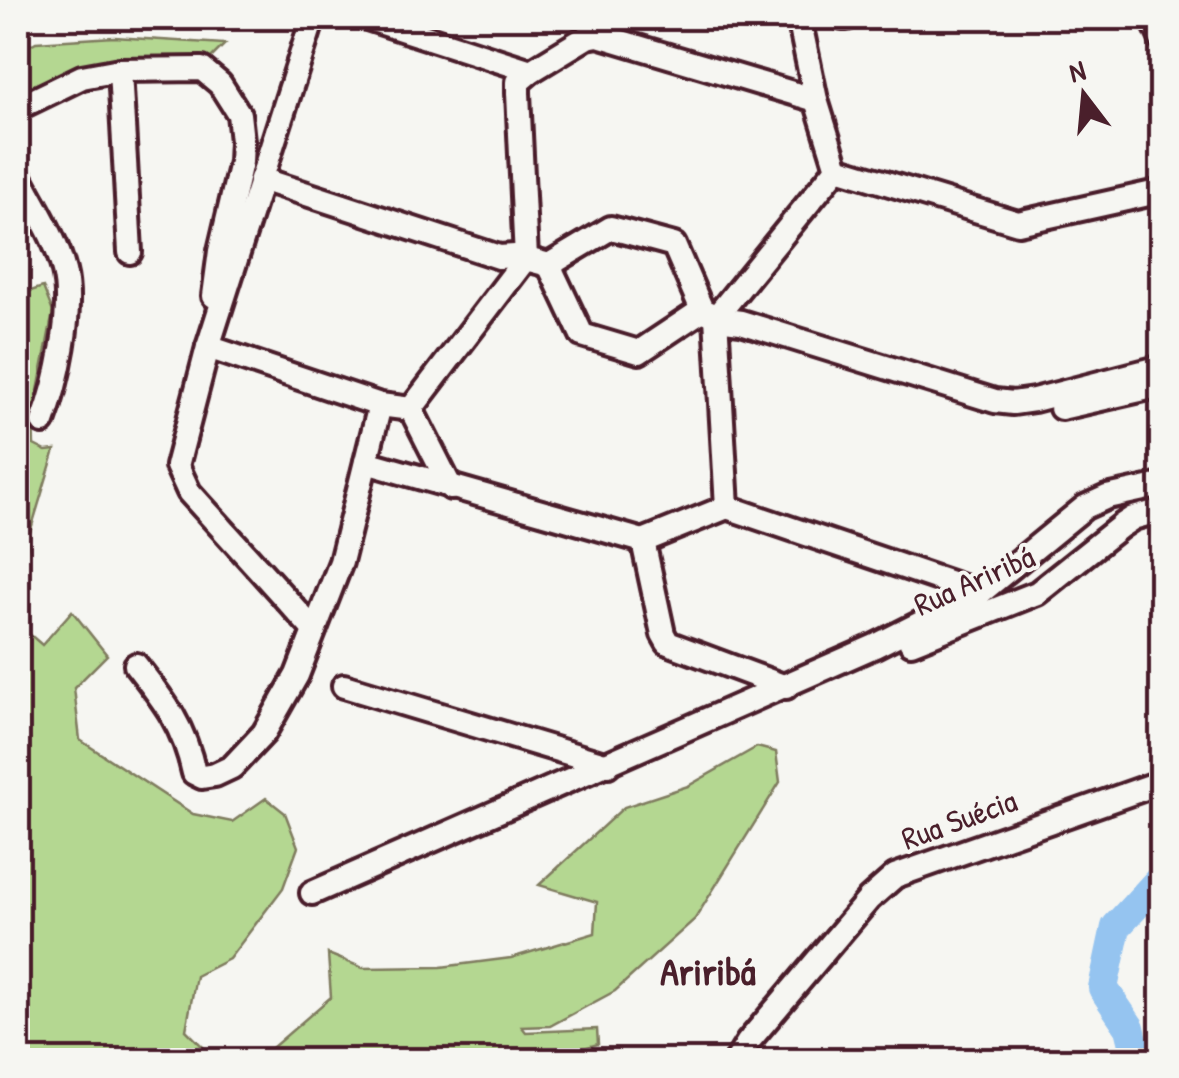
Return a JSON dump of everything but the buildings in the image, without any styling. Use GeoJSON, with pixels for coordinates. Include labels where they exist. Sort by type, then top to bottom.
{"type":"FeatureCollection","features":[{"type":"Feature","properties":{"kind":"street"},"geometry":{"type":"LineString","coordinates":[[312,18],[210,342],[177,466],[189,492],[312,629]]}},
{"type":"Feature","properties":{"kind":"street"},"geometry":{"type":"LineString","coordinates":[[368,18],[531,70]]}},
{"type":"Feature","properties":{"kind":"street"},"geometry":{"type":"LineString","coordinates":[[799,18],[816,100],[837,168]]}},
{"type":"Feature","properties":{"kind":"street"},"geometry":{"type":"LineString","coordinates":[[1152,18],[1162,40]]}},
{"type":"Feature","properties":{"kind":"street"},"geometry":{"type":"LineString","coordinates":[[411,409],[520,257],[518,82],[531,70],[587,37],[598,36],[816,100]]}},
{"type":"Feature","properties":{"kind":"street"},"geometry":{"type":"LineString","coordinates":[[18,108],[82,77],[120,70],[202,69],[220,84],[239,114],[241,162],[220,250],[210,342]]}},
{"type":"Feature","properties":{"kind":"street"},"geometry":{"type":"LineString","coordinates":[[120,70],[130,252]]}},
{"type":"Feature","properties":{"kind":"street"},"geometry":{"type":"LineString","coordinates":[[263,174],[502,245],[520,257],[549,266],[582,335],[639,352],[714,316],[837,168]]}},
{"type":"Feature","properties":{"kind":"street"},"geometry":{"type":"LineString","coordinates":[[837,168],[1018,223],[1162,191]]}},
{"type":"Feature","properties":{"kind":"street"},"geometry":{"type":"LineString","coordinates":[[18,173],[54,246],[64,270],[66,288],[56,387],[43,422]]}},
{"type":"Feature","properties":{"kind":"street"},"geometry":{"type":"LineString","coordinates":[[549,266],[611,228],[674,245],[714,316],[727,506]]}},
{"type":"Feature","properties":{"kind":"street"},"geometry":{"type":"LineString","coordinates":[[714,316],[995,401],[1013,403],[1162,367]]}},
{"type":"Feature","properties":{"kind":"street"},"geometry":{"type":"LineString","coordinates":[[714,316],[738,330],[994,415],[1026,416],[1162,385]]}},
{"type":"Feature","properties":{"kind":"street"},"geometry":{"type":"LineString","coordinates":[[210,342],[380,405],[411,409]]}},
{"type":"Feature","properties":{"kind":"street"},"geometry":{"type":"LineString","coordinates":[[136,665],[172,710],[185,736],[194,773],[202,778],[215,776],[232,767],[264,733],[297,675],[340,562],[380,405]]}},
{"type":"Feature","properties":{"kind":"street"},"geometry":{"type":"LineString","coordinates":[[411,409],[451,488]]}},
{"type":"Feature","properties":{"kind":"street"},"geometry":{"type":"LineString","coordinates":[[366,462],[642,541],[727,506],[980,593]]}},
{"type":"Feature","properties":{"kind":"street"},"geometry":{"type":"LineString","coordinates":[[312,892],[608,765],[719,712],[786,687],[980,593],[1084,507],[1107,496],[1162,485]]}},
{"type":"Feature","properties":{"kind":"street","name":"Rua Ariribá"},"geometry":{"type":"LineString","coordinates":[[911,642],[1037,593],[1121,526],[1162,510]]}},
{"type":"Feature","properties":{"kind":"street"},"geometry":{"type":"LineString","coordinates":[[642,541],[668,644],[786,687]]}},
{"type":"Feature","properties":{"kind":"street"},"geometry":{"type":"LineString","coordinates":[[344,686],[608,765]]}},
{"type":"Feature","properties":{"kind":"street","name":"Rua Suécia"},"geometry":{"type":"LineString","coordinates":[[737,1060],[870,899],[896,876],[1162,782]]}},
{"type":"Feature","properties":{"kind":"green space"},"geometry":{"type":"Polygon","coordinates":[[[114,37],[225,44],[207,62],[18,100],[18,52],[36,42],[114,37]]]}},
{"type":"Feature","properties":{"kind":"green space"},"geometry":{"type":"Polygon","coordinates":[[[43,287],[53,312],[33,417],[34,445],[46,451],[55,450],[29,536],[18,621],[18,295],[43,287]]]}},
{"type":"Feature","properties":{"kind":"green space"},"geometry":{"type":"Polygon","coordinates":[[[72,611],[107,655],[74,688],[80,740],[193,814],[232,822],[266,798],[285,813],[298,847],[283,888],[229,959],[196,976],[186,1030],[207,1051],[205,1060],[18,1060],[18,624],[42,645],[72,611]]]}},
{"type":"Feature","properties":{"kind":"green space"},"geometry":{"type":"Polygon","coordinates":[[[757,747],[776,752],[780,782],[695,919],[615,991],[550,1026],[522,1027],[526,1032],[597,1029],[598,1044],[542,1060],[258,1060],[331,997],[328,954],[363,968],[441,967],[511,958],[595,933],[597,902],[539,885],[624,807],[688,786],[757,747]]]}},
{"type":"Feature","properties":{"kind":"waterway"},"geometry":{"type":"LineString","coordinates":[[1138,1060],[1130,1028],[1103,988],[1116,927],[1162,877]]}},
{"type":"Feature","properties":{"kind":"district","name":"Ariribá"},"geometry":{"type":"Point","coordinates":[708,971]}}]}
